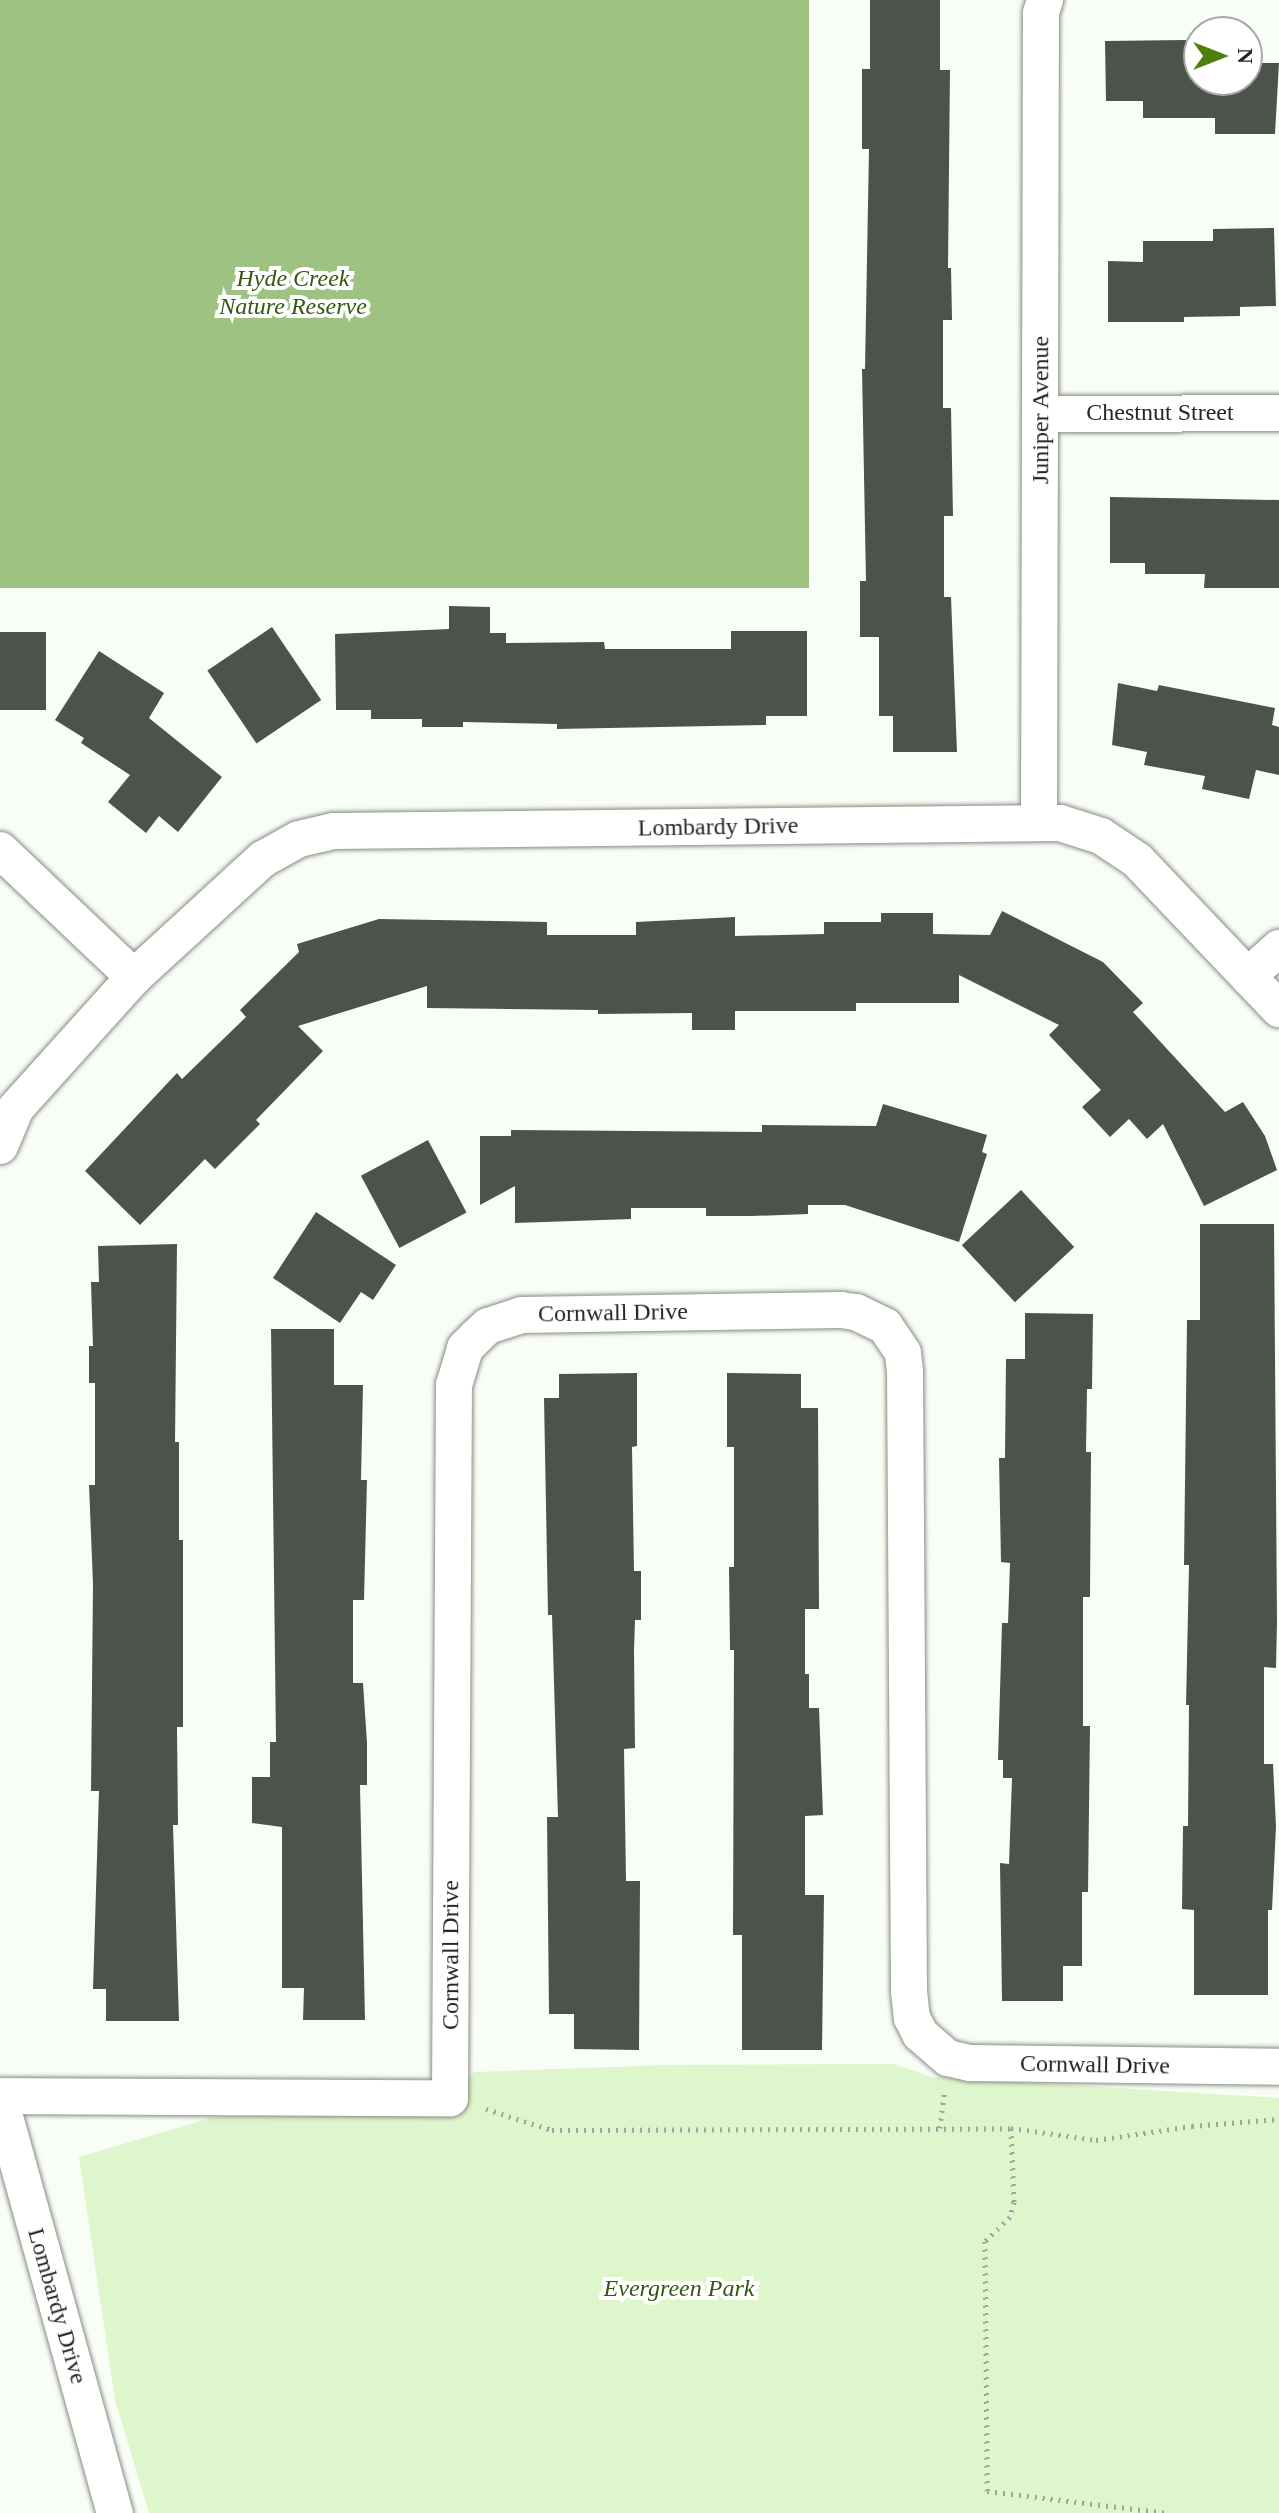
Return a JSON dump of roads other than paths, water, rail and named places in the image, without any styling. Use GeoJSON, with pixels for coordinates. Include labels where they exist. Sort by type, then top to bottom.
{"type":"FeatureCollection","features":[{"type":"Feature","properties":{"kind":"street","name":"Juniper Avenue"},"geometry":{"type":"LineString","coordinates":[[1039,821],[1041,13],[1045,0]]}},
{"type":"Feature","properties":{"kind":"street","name":"Chestnut Street"},"geometry":{"type":"LineString","coordinates":[[1041,414],[1279,413]]}},
{"type":"Feature","properties":{"kind":"street","name":"Lombardy Drive"},"geometry":{"type":"LineString","coordinates":[[0,1146],[16,1108],[134,977],[263,859],[299,839],[334,831],[1039,821],[1088,831],[1125,851],[1279,1009]]}},
{"type":"Feature","properties":{"kind":"street"},"geometry":{"type":"LineString","coordinates":[[0,850],[134,977]]}},
{"type":"Feature","properties":{"kind":"street"},"geometry":{"type":"LineString","coordinates":[[1248,976],[1279,948]]}},
{"type":"Feature","properties":{"kind":"street","name":"Cornwall Drive"},"geometry":{"type":"LineString","coordinates":[[0,2098],[450,2098],[454,1385],[465,1348],[488,1326],[521,1315],[841,1310],[856,1312],[885,1326],[903,1353],[905,1371],[909,1991],[912,2018],[920,2034],[948,2058],[970,2063],[1279,2067]]}},
{"type":"Feature","properties":{"kind":"street","name":"Lombardy Drive"},"geometry":{"type":"LineString","coordinates":[[0,2098],[115,2513]]}},
{"type":"Feature","properties":{"kind":"park label","name":"Hyde Creek Nature Reserve"},"geometry":{"type":"Point","coordinates":[293,293]}},
{"type":"Feature","properties":{"kind":"park label","name":"Evergreen Park"},"geometry":{"type":"Point","coordinates":[679,2289]}}]}
